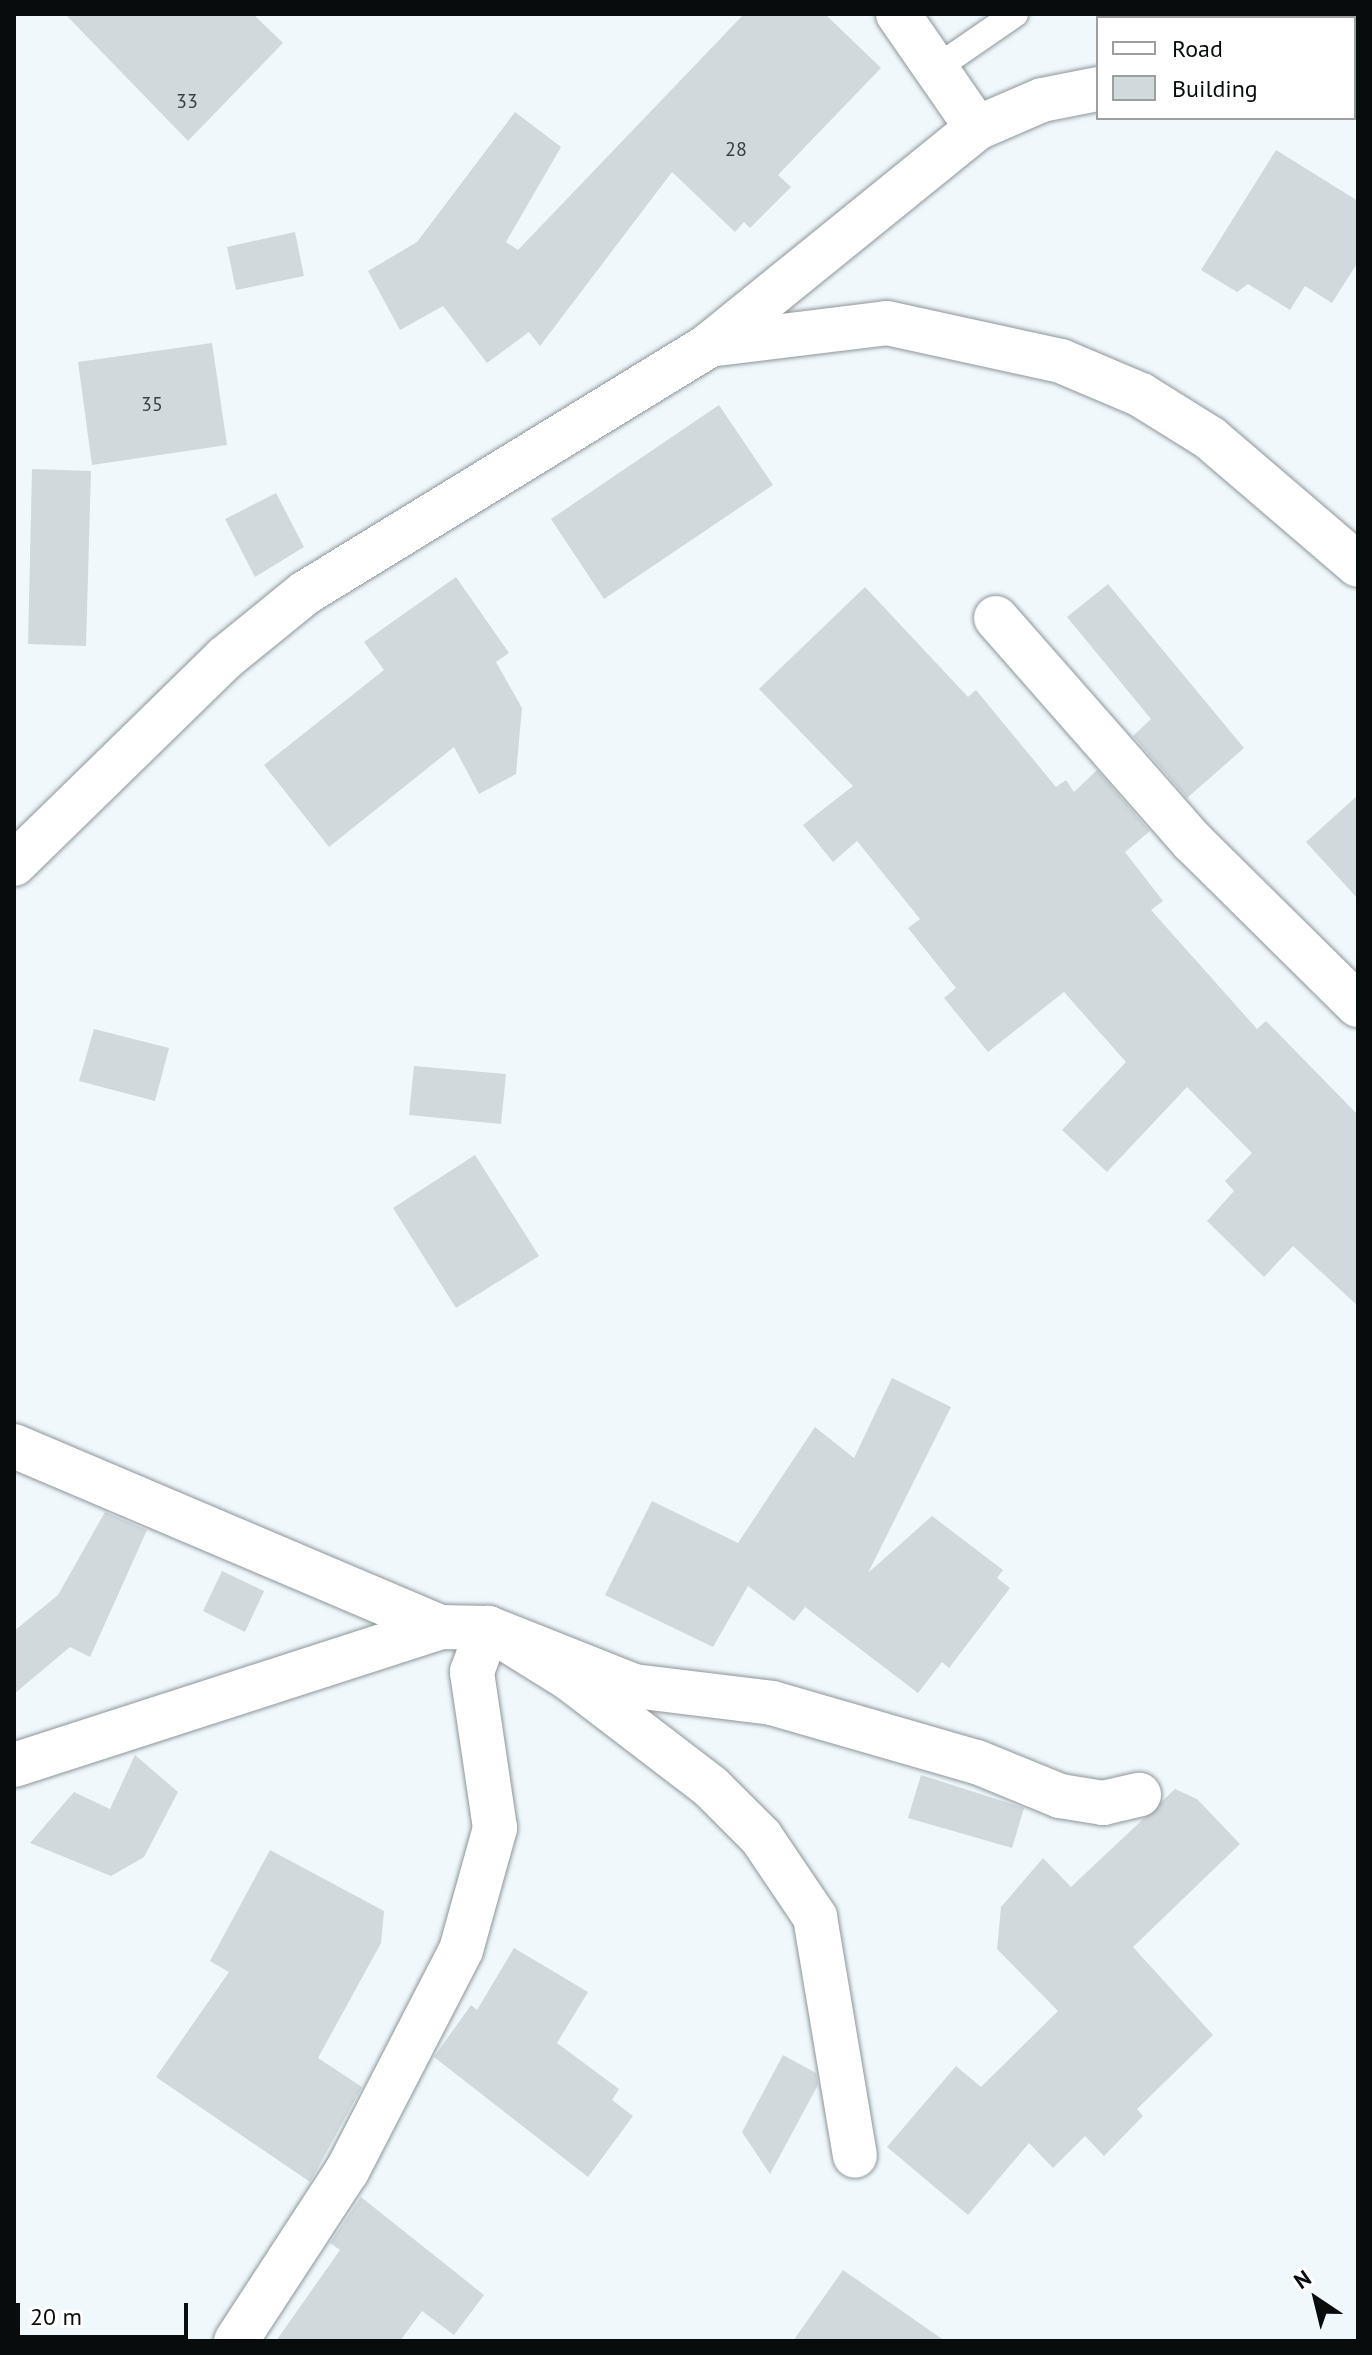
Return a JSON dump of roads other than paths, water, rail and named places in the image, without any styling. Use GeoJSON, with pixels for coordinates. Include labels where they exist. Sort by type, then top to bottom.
{"type":"FeatureCollection","features":[{"type":"Feature","properties":{"kind":"street"},"geometry":{"type":"LineString","coordinates":[[898,14],[977,128]]}},
{"type":"Feature","properties":{"kind":"street"},"geometry":{"type":"LineString","coordinates":[[14,864],[225,658],[305,593],[709,345],[977,128],[1042,100],[1096,89]]}},
{"type":"Feature","properties":{"kind":"street"},"geometry":{"type":"LineString","coordinates":[[709,345],[887,323],[1061,361],[1141,395],[1210,438],[1358,565]]}},
{"type":"Feature","properties":{"kind":"street"},"geometry":{"type":"LineString","coordinates":[[996,618],[1193,842],[1358,1005]]}},
{"type":"Feature","properties":{"kind":"street"},"geometry":{"type":"LineString","coordinates":[[14,1446],[440,1627]]}},
{"type":"Feature","properties":{"kind":"street"},"geometry":{"type":"LineString","coordinates":[[14,1765],[440,1627],[488,1628],[634,1686],[772,1703],[977,1762],[1060,1796],[1103,1803],[1139,1795]]}},
{"type":"Feature","properties":{"kind":"street"},"geometry":{"type":"LineString","coordinates":[[488,1628],[570,1679],[710,1786],[761,1837],[815,1917],[855,2156]]}},
{"type":"Feature","properties":{"kind":"street"},"geometry":{"type":"LineString","coordinates":[[236,2341],[347,2171],[461,1950],[495,1828],[472,1672],[488,1628]]}},
{"type":"Feature","properties":{"kind":"lane"},"geometry":{"type":"LineString","coordinates":[[935,69],[1015,14]]}}]}
